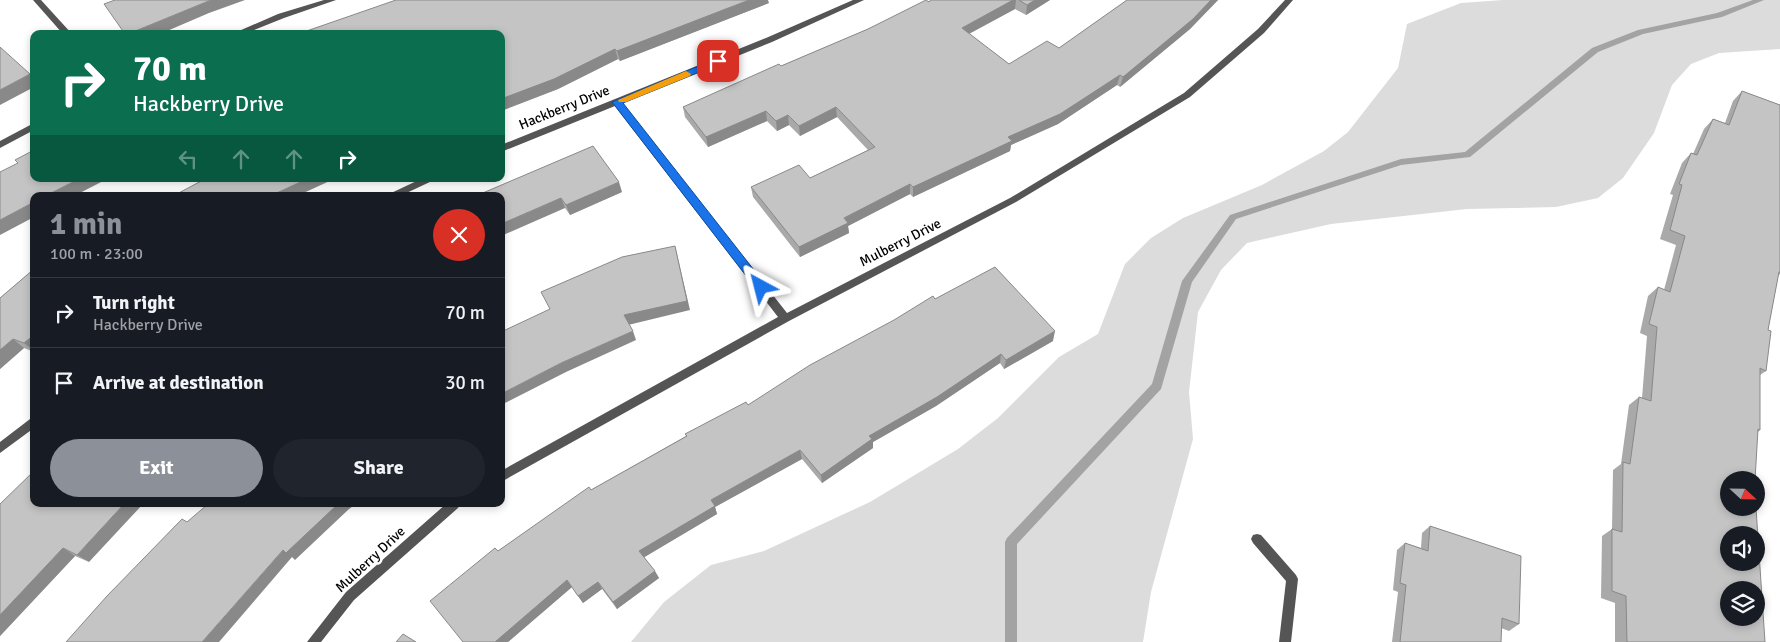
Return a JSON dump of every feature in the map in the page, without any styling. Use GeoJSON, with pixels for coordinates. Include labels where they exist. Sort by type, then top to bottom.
{"type":"FeatureCollection","features":[{"type":"Feature","properties":{"kind":"street"},"geometry":{"type":"LineString","coordinates":[[38,0],[64,30]]}},
{"type":"Feature","properties":{"kind":"street"},"geometry":{"type":"LineString","coordinates":[[246,30],[281,16],[332,0]]}},
{"type":"Feature","properties":{"kind":"street","name":"Hackberry Drive"},"geometry":{"type":"LineString","coordinates":[[505,147],[769,40],[860,0]]}},
{"type":"Feature","properties":{"kind":"street","name":"Mulberry Drive"},"geometry":{"type":"LineString","coordinates":[[505,475],[785,318],[1013,200],[1187,95],[1261,30],[1289,0]]}},
{"type":"Feature","properties":{"kind":"street"},"geometry":{"type":"LineString","coordinates":[[617,102],[785,318]]}},
{"type":"Feature","properties":{"kind":"street"},"geometry":{"type":"LineString","coordinates":[[0,145],[30,128]]}},
{"type":"Feature","properties":{"kind":"street"},"geometry":{"type":"LineString","coordinates":[[401,192],[422,182]]}},
{"type":"Feature","properties":{"kind":"street"},"geometry":{"type":"LineString","coordinates":[[0,448],[30,424]]}},
{"type":"Feature","properties":{"kind":"street","name":"Mulberry Drive"},"geometry":{"type":"LineString","coordinates":[[313,642],[350,596],[451,507]]}},
{"type":"Feature","properties":{"kind":"street"},"geometry":{"type":"LineString","coordinates":[[1257,539],[1292,579],[1285,642]]}},
{"type":"Feature","properties":{"kind":"shaded area"},"geometry":{"type":"Polygon","coordinates":[[[1503,0],[1780,0],[1780,49],[1719,53],[1691,64],[1672,85],[1654,133],[1623,178],[1598,198],[1556,207],[1467,209],[1331,224],[1247,243],[1221,270],[1198,312],[1189,392],[1193,439],[1151,592],[1143,642],[631,642],[664,602],[711,565],[764,551],[870,502],[958,449],[998,418],[1059,357],[1098,334],[1125,264],[1151,238],[1183,218],[1262,185],[1324,151],[1348,132],[1398,68],[1407,24],[1461,3],[1503,0]]]}},
{"type":"Feature","properties":{"kind":"building"},"geometry":{"type":"Polygon","coordinates":[[[115,0],[211,0],[138,30],[122,30],[104,4],[115,0]]]}},
{"type":"Feature","properties":{"kind":"building"},"geometry":{"type":"Polygon","coordinates":[[[396,0],[749,0],[617,51],[615,49],[554,79],[505,97],[505,30],[310,30],[396,0]]]}},
{"type":"Feature","properties":{"kind":"building"},"geometry":{"type":"Polygon","coordinates":[[[926,0],[929,2],[931,0],[1013,0],[962,28],[1009,64],[1047,41],[1059,48],[1127,0],[1211,0],[1193,19],[1123,77],[1120,75],[1060,114],[1008,137],[1012,141],[913,187],[910,184],[844,218],[848,223],[799,247],[751,187],[799,165],[810,178],[875,147],[836,107],[799,126],[788,115],[776,121],[766,111],[706,137],[683,107],[779,64],[781,66],[868,29],[926,0]]]}},
{"type":"Feature","properties":{"kind":"building"},"geometry":{"type":"Polygon","coordinates":[[[1019,0],[1035,0],[1027,5],[1019,0]]]}},
{"type":"Feature","properties":{"kind":"building"},"geometry":{"type":"Polygon","coordinates":[[[0,47],[30,74],[0,90],[0,47]]]}},
{"type":"Feature","properties":{"kind":"building"},"geometry":{"type":"Polygon","coordinates":[[[1742,91],[1780,105],[1780,272],[1768,330],[1771,331],[1766,371],[1760,368],[1760,430],[1758,429],[1756,471],[1720,471],[1720,516],[1757,516],[1757,526],[1720,526],[1720,571],[1760,571],[1761,581],[1720,581],[1720,626],[1764,626],[1765,642],[1627,642],[1626,596],[1612,591],[1612,529],[1622,532],[1623,462],[1630,464],[1639,397],[1651,401],[1657,327],[1649,324],[1658,287],[1670,292],[1685,236],[1670,230],[1682,185],[1679,184],[1691,153],[1697,155],[1713,119],[1729,125],[1742,91]]]}},
{"type":"Feature","properties":{"kind":"building"},"geometry":{"type":"Polygon","coordinates":[[[593,146],[619,182],[566,205],[561,198],[505,222],[505,192],[485,192],[593,146]]]}},
{"type":"Feature","properties":{"kind":"building"},"geometry":{"type":"Polygon","coordinates":[[[30,152],[30,182],[73,182],[53,192],[30,192],[30,204],[0,220],[0,172],[18,163],[15,160],[30,152]]]}},
{"type":"Feature","properties":{"kind":"building"},"geometry":{"type":"Polygon","coordinates":[[[199,182],[300,182],[279,192],[181,192],[199,182]]]}},
{"type":"Feature","properties":{"kind":"building"},"geometry":{"type":"Polygon","coordinates":[[[675,246],[687,301],[624,315],[633,331],[561,363],[505,392],[505,330],[550,309],[541,292],[622,257],[675,246]]]}},
{"type":"Feature","properties":{"kind":"building"},"geometry":{"type":"Polygon","coordinates":[[[995,267],[1055,331],[1006,360],[1001,354],[937,397],[869,436],[872,439],[821,475],[800,450],[711,500],[715,506],[639,551],[655,571],[613,602],[598,582],[578,596],[567,580],[495,642],[463,642],[430,601],[495,548],[498,551],[589,487],[591,490],[687,436],[685,434],[746,402],[748,405],[810,365],[894,320],[933,296],[935,299],[995,267]]]}},
{"type":"Feature","properties":{"kind":"building"},"geometry":{"type":"Polygon","coordinates":[[[30,272],[30,338],[24,343],[13,339],[0,350],[0,298],[30,272]]]}},
{"type":"Feature","properties":{"kind":"building"},"geometry":{"type":"Polygon","coordinates":[[[30,475],[30,507],[121,507],[77,555],[63,548],[0,615],[0,504],[30,475]]]}},
{"type":"Feature","properties":{"kind":"building"},"geometry":{"type":"Polygon","coordinates":[[[204,507],[335,507],[286,553],[283,550],[202,642],[66,642],[107,596],[182,519],[187,522],[204,507]]]}},
{"type":"Feature","properties":{"kind":"building"},"geometry":{"type":"Polygon","coordinates":[[[1430,526],[1521,556],[1519,624],[1502,618],[1501,642],[1400,642],[1406,585],[1400,583],[1405,543],[1428,551],[1430,526]]]}},
{"type":"Feature","properties":{"kind":"building"},"geometry":{"type":"Polygon","coordinates":[[[403,634],[416,642],[396,642],[403,634]]]}},
{"type":"Feature","properties":{"kind":"waterway"},"geometry":{"type":"LineString","coordinates":[[1011,642],[1011,542],[1157,386],[1187,281],[1233,217],[1401,162],[1467,155],[1595,50],[1641,32],[1719,15],[1760,0]]}},
{"type":"Feature","properties":{"kind":"slow traffic"},"geometry":{"type":"LineString","coordinates":[[623,100],[686,74]]}},
{"type":"Feature","properties":{"kind":"route"},"geometry":{"type":"LineString","coordinates":[[718,61],[617,102],[761,287]]}}]}
